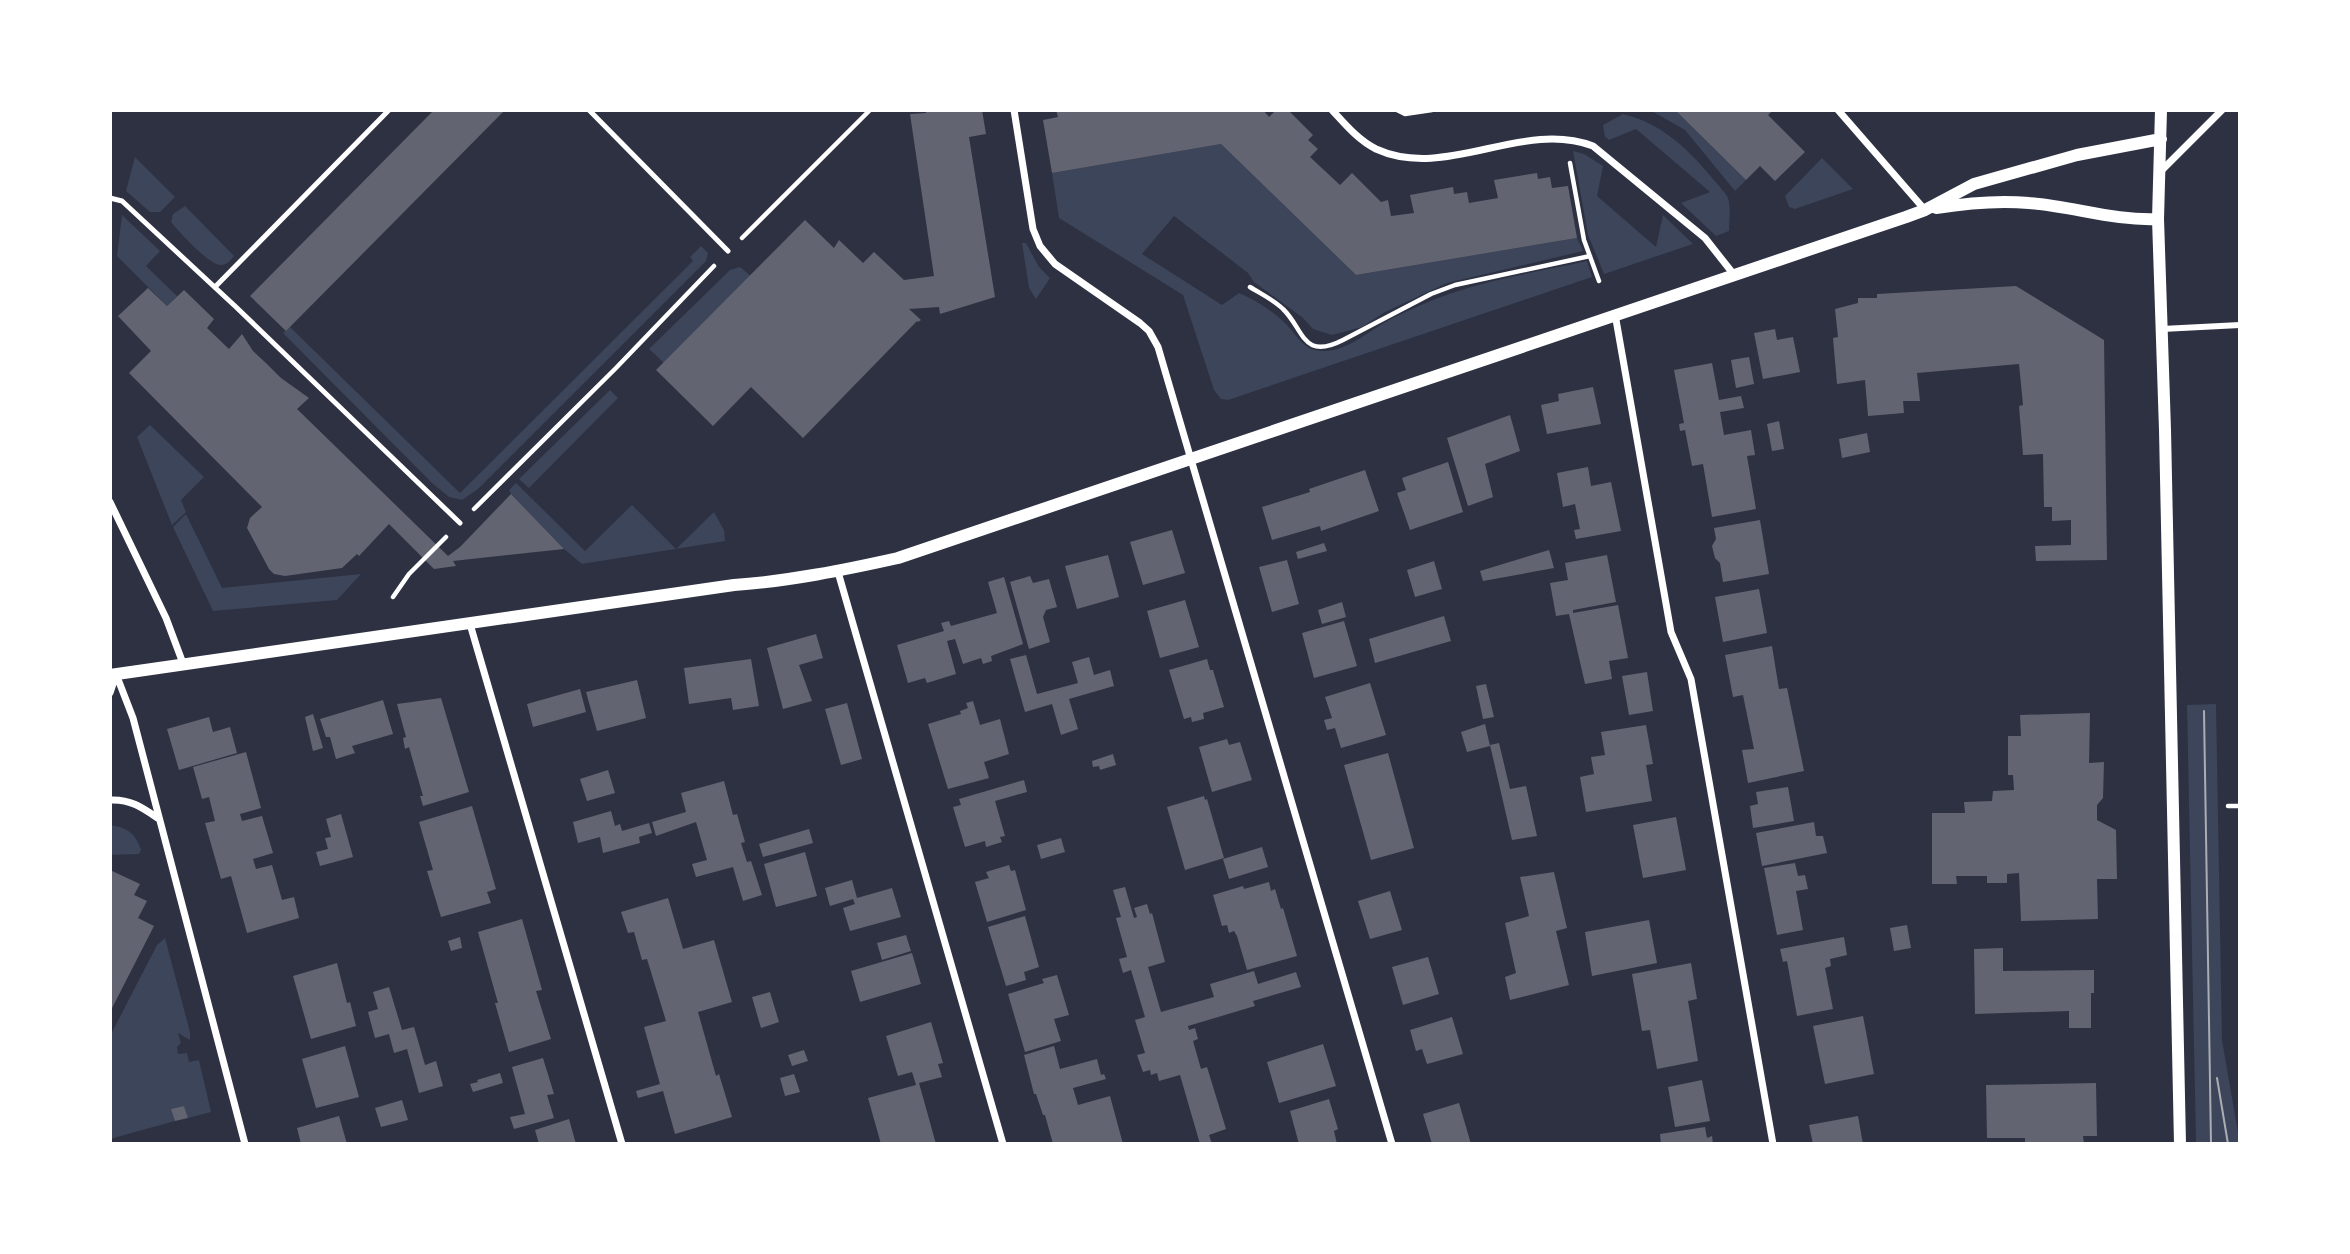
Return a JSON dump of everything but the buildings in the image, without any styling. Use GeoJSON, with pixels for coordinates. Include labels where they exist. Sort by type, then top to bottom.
{"type":"FeatureCollection","features":[{"type":"Feature","properties":{"kind":"street"},"geometry":{"type":"LineString","coordinates":[[1014,110],[1033,229],[1040,246],[1055,264],[1140,323],[1149,331],[1158,347],[1392,1144]]}},
{"type":"Feature","properties":{"kind":"street"},"geometry":{"type":"LineString","coordinates":[[1332,110],[1357,137],[1376,149],[1416,158],[1437,157],[1544,138],[1579,141],[1604,153],[1705,238],[1735,276]]}},
{"type":"Feature","properties":{"kind":"street"},"geometry":{"type":"LineString","coordinates":[[1838,110],[1925,210]]}},
{"type":"Feature","properties":{"kind":"street"},"geometry":{"type":"LineString","coordinates":[[2161,110],[2158,219],[2180,1144]]}},
{"type":"Feature","properties":{"kind":"street"},"geometry":{"type":"LineString","coordinates":[[2160,172],[2221,110]]}},
{"type":"Feature","properties":{"kind":"street"},"geometry":{"type":"LineString","coordinates":[[113,674],[838,572],[898,558],[1925,210],[1974,184],[2077,155],[2161,139]]}},
{"type":"Feature","properties":{"kind":"street"},"geometry":{"type":"LineString","coordinates":[[1925,210],[1978,201],[2017,202],[2110,217],[2158,219]]}},
{"type":"Feature","properties":{"kind":"street"},"geometry":{"type":"LineString","coordinates":[[1615,314],[1671,632],[1691,679],[1773,1144]]}},
{"type":"Feature","properties":{"kind":"street"},"geometry":{"type":"LineString","coordinates":[[2162,329],[2240,325]]}},
{"type":"Feature","properties":{"kind":"street"},"geometry":{"type":"LineString","coordinates":[[110,502],[166,618],[184,666]]}},
{"type":"Feature","properties":{"kind":"street"},"geometry":{"type":"LineString","coordinates":[[838,572],[1003,1144]]}},
{"type":"Feature","properties":{"kind":"street"},"geometry":{"type":"LineString","coordinates":[[470,624],[622,1144]]}},
{"type":"Feature","properties":{"kind":"street"},"geometry":{"type":"LineString","coordinates":[[110,693],[113,674]]}},
{"type":"Feature","properties":{"kind":"street"},"geometry":{"type":"LineString","coordinates":[[113,674],[131,709],[245,1144]]}},
{"type":"Feature","properties":{"kind":"street"},"geometry":{"type":"LineString","coordinates":[[110,800],[134,803],[160,819]]}},
{"type":"Feature","properties":{"kind":"lane"},"geometry":{"type":"LineString","coordinates":[[215,287],[389,110]]}},
{"type":"Feature","properties":{"kind":"lane"},"geometry":{"type":"LineString","coordinates":[[589,110],[728,251]]}},
{"type":"Feature","properties":{"kind":"lane"},"geometry":{"type":"LineString","coordinates":[[110,198],[122,201],[215,287],[460,523]]}},
{"type":"Feature","properties":{"kind":"path"},"geometry":{"type":"LineString","coordinates":[[393,597],[409,574],[617,368],[728,251],[870,110]]}},
{"type":"Feature","properties":{"kind":"path"},"geometry":{"type":"LineString","coordinates":[[1396,110],[1405,114],[1432,110]]}},
{"type":"Feature","properties":{"kind":"path"},"geometry":{"type":"LineString","coordinates":[[1565,138],[1584,240],[1599,281]]}},
{"type":"Feature","properties":{"kind":"path"},"geometry":{"type":"LineString","coordinates":[[1250,287],[1283,308],[1305,340],[1312,345],[1328,346],[1431,294],[1455,285],[1590,256]]}},
{"type":"Feature","properties":{"kind":"path"},"geometry":{"type":"LineString","coordinates":[[2228,806],[2240,806]]}},
{"type":"Feature","properties":{"kind":"shaded area"},"geometry":{"type":"Polygon","coordinates":[[[1650,110],[1675,110],[1746,180],[1735,191],[1685,130],[1650,110]]]}},
{"type":"Feature","properties":{"kind":"shaded area"},"geometry":{"type":"Polygon","coordinates":[[[1623,114],[1650,124],[1674,139],[1705,169],[1728,198],[1729,231],[1716,236],[1681,203],[1710,192],[1636,129],[1609,140],[1605,137],[1603,125],[1623,114]]]}},
{"type":"Feature","properties":{"kind":"shaded area"},"geometry":{"type":"Polygon","coordinates":[[[1221,144],[1356,275],[1577,238],[1583,251],[1447,283],[1385,312],[1362,327],[1332,335],[1313,329],[1303,318],[1254,282],[1248,273],[1174,216],[1142,254],[1222,305],[1239,293],[1251,299],[1274,313],[1302,342],[1315,350],[1336,350],[1414,308],[1485,283],[1587,261],[1592,277],[1228,400],[1221,399],[1214,390],[1183,295],[1059,218],[1052,173],[1221,144]]]}},
{"type":"Feature","properties":{"kind":"shaded area"},"geometry":{"type":"Polygon","coordinates":[[[1573,151],[1584,154],[1603,166],[1597,196],[1656,247],[1663,215],[1693,244],[1604,274],[1588,235],[1573,151]]]}},
{"type":"Feature","properties":{"kind":"shaded area"},"geometry":{"type":"Polygon","coordinates":[[[135,157],[175,197],[160,212],[150,212],[126,191],[135,157]]]}},
{"type":"Feature","properties":{"kind":"shaded area"},"geometry":{"type":"Polygon","coordinates":[[[1822,158],[1853,189],[1795,209],[1789,207],[1785,196],[1822,158]]]}},
{"type":"Feature","properties":{"kind":"shaded area"},"geometry":{"type":"Polygon","coordinates":[[[185,206],[234,256],[228,262],[221,265],[210,260],[171,222],[173,214],[185,206]]]}},
{"type":"Feature","properties":{"kind":"shaded area"},"geometry":{"type":"Polygon","coordinates":[[[122,215],[160,251],[146,266],[177,296],[167,306],[117,256],[122,215]]]}},
{"type":"Feature","properties":{"kind":"shaded area"},"geometry":{"type":"Polygon","coordinates":[[[1022,243],[1026,243],[1039,267],[1050,278],[1036,299],[1029,288],[1022,243]]]}},
{"type":"Feature","properties":{"kind":"shaded area"},"geometry":{"type":"Polygon","coordinates":[[[701,246],[708,253],[706,261],[478,489],[462,500],[449,497],[432,483],[283,333],[290,327],[460,493],[693,261],[690,257],[701,246]]]}},
{"type":"Feature","properties":{"kind":"shaded area"},"geometry":{"type":"Polygon","coordinates":[[[740,267],[751,276],[664,363],[649,349],[730,270],[740,267]]]}},
{"type":"Feature","properties":{"kind":"shaded area"},"geometry":{"type":"Polygon","coordinates":[[[610,390],[618,398],[529,488],[519,479],[610,390]]]}},
{"type":"Feature","properties":{"kind":"shaded area"},"geometry":{"type":"Polygon","coordinates":[[[150,425],[204,477],[181,500],[186,512],[172,525],[137,437],[150,425]]]}},
{"type":"Feature","properties":{"kind":"shaded area"},"geometry":{"type":"Polygon","coordinates":[[[516,483],[585,551],[632,505],[676,549],[582,564],[511,494],[509,490],[516,483]]]}},
{"type":"Feature","properties":{"kind":"shaded area"},"geometry":{"type":"Polygon","coordinates":[[[714,512],[724,530],[725,541],[676,549],[714,512]]]}},
{"type":"Feature","properties":{"kind":"shaded area"},"geometry":{"type":"Polygon","coordinates":[[[186,514],[222,588],[361,574],[337,600],[213,611],[173,527],[186,514]]]}},
{"type":"Feature","properties":{"kind":"shaded area"},"geometry":{"type":"Polygon","coordinates":[[[2216,704],[2222,1040],[2240,1144],[2196,1144],[2187,705],[2216,704]]]}},
{"type":"Feature","properties":{"kind":"shaded area"},"geometry":{"type":"Polygon","coordinates":[[[110,825],[126,830],[133,836],[141,850],[139,854],[110,855],[110,825]]]}},
{"type":"Feature","properties":{"kind":"shaded area"},"geometry":{"type":"Polygon","coordinates":[[[165,938],[190,1032],[190,1040],[178,1033],[181,1043],[177,1047],[178,1054],[187,1053],[189,1062],[199,1060],[211,1112],[188,1118],[184,1106],[172,1109],[175,1121],[110,1139],[110,1036],[157,945],[165,938]]]}},
{"type":"Feature","properties":{"kind":"tram line"},"geometry":{"type":"LineString","coordinates":[[2204,711],[2211,1144]]}},
{"type":"Feature","properties":{"kind":"tram line"},"geometry":{"type":"LineString","coordinates":[[2217,1078],[2228,1144]]}}]}
